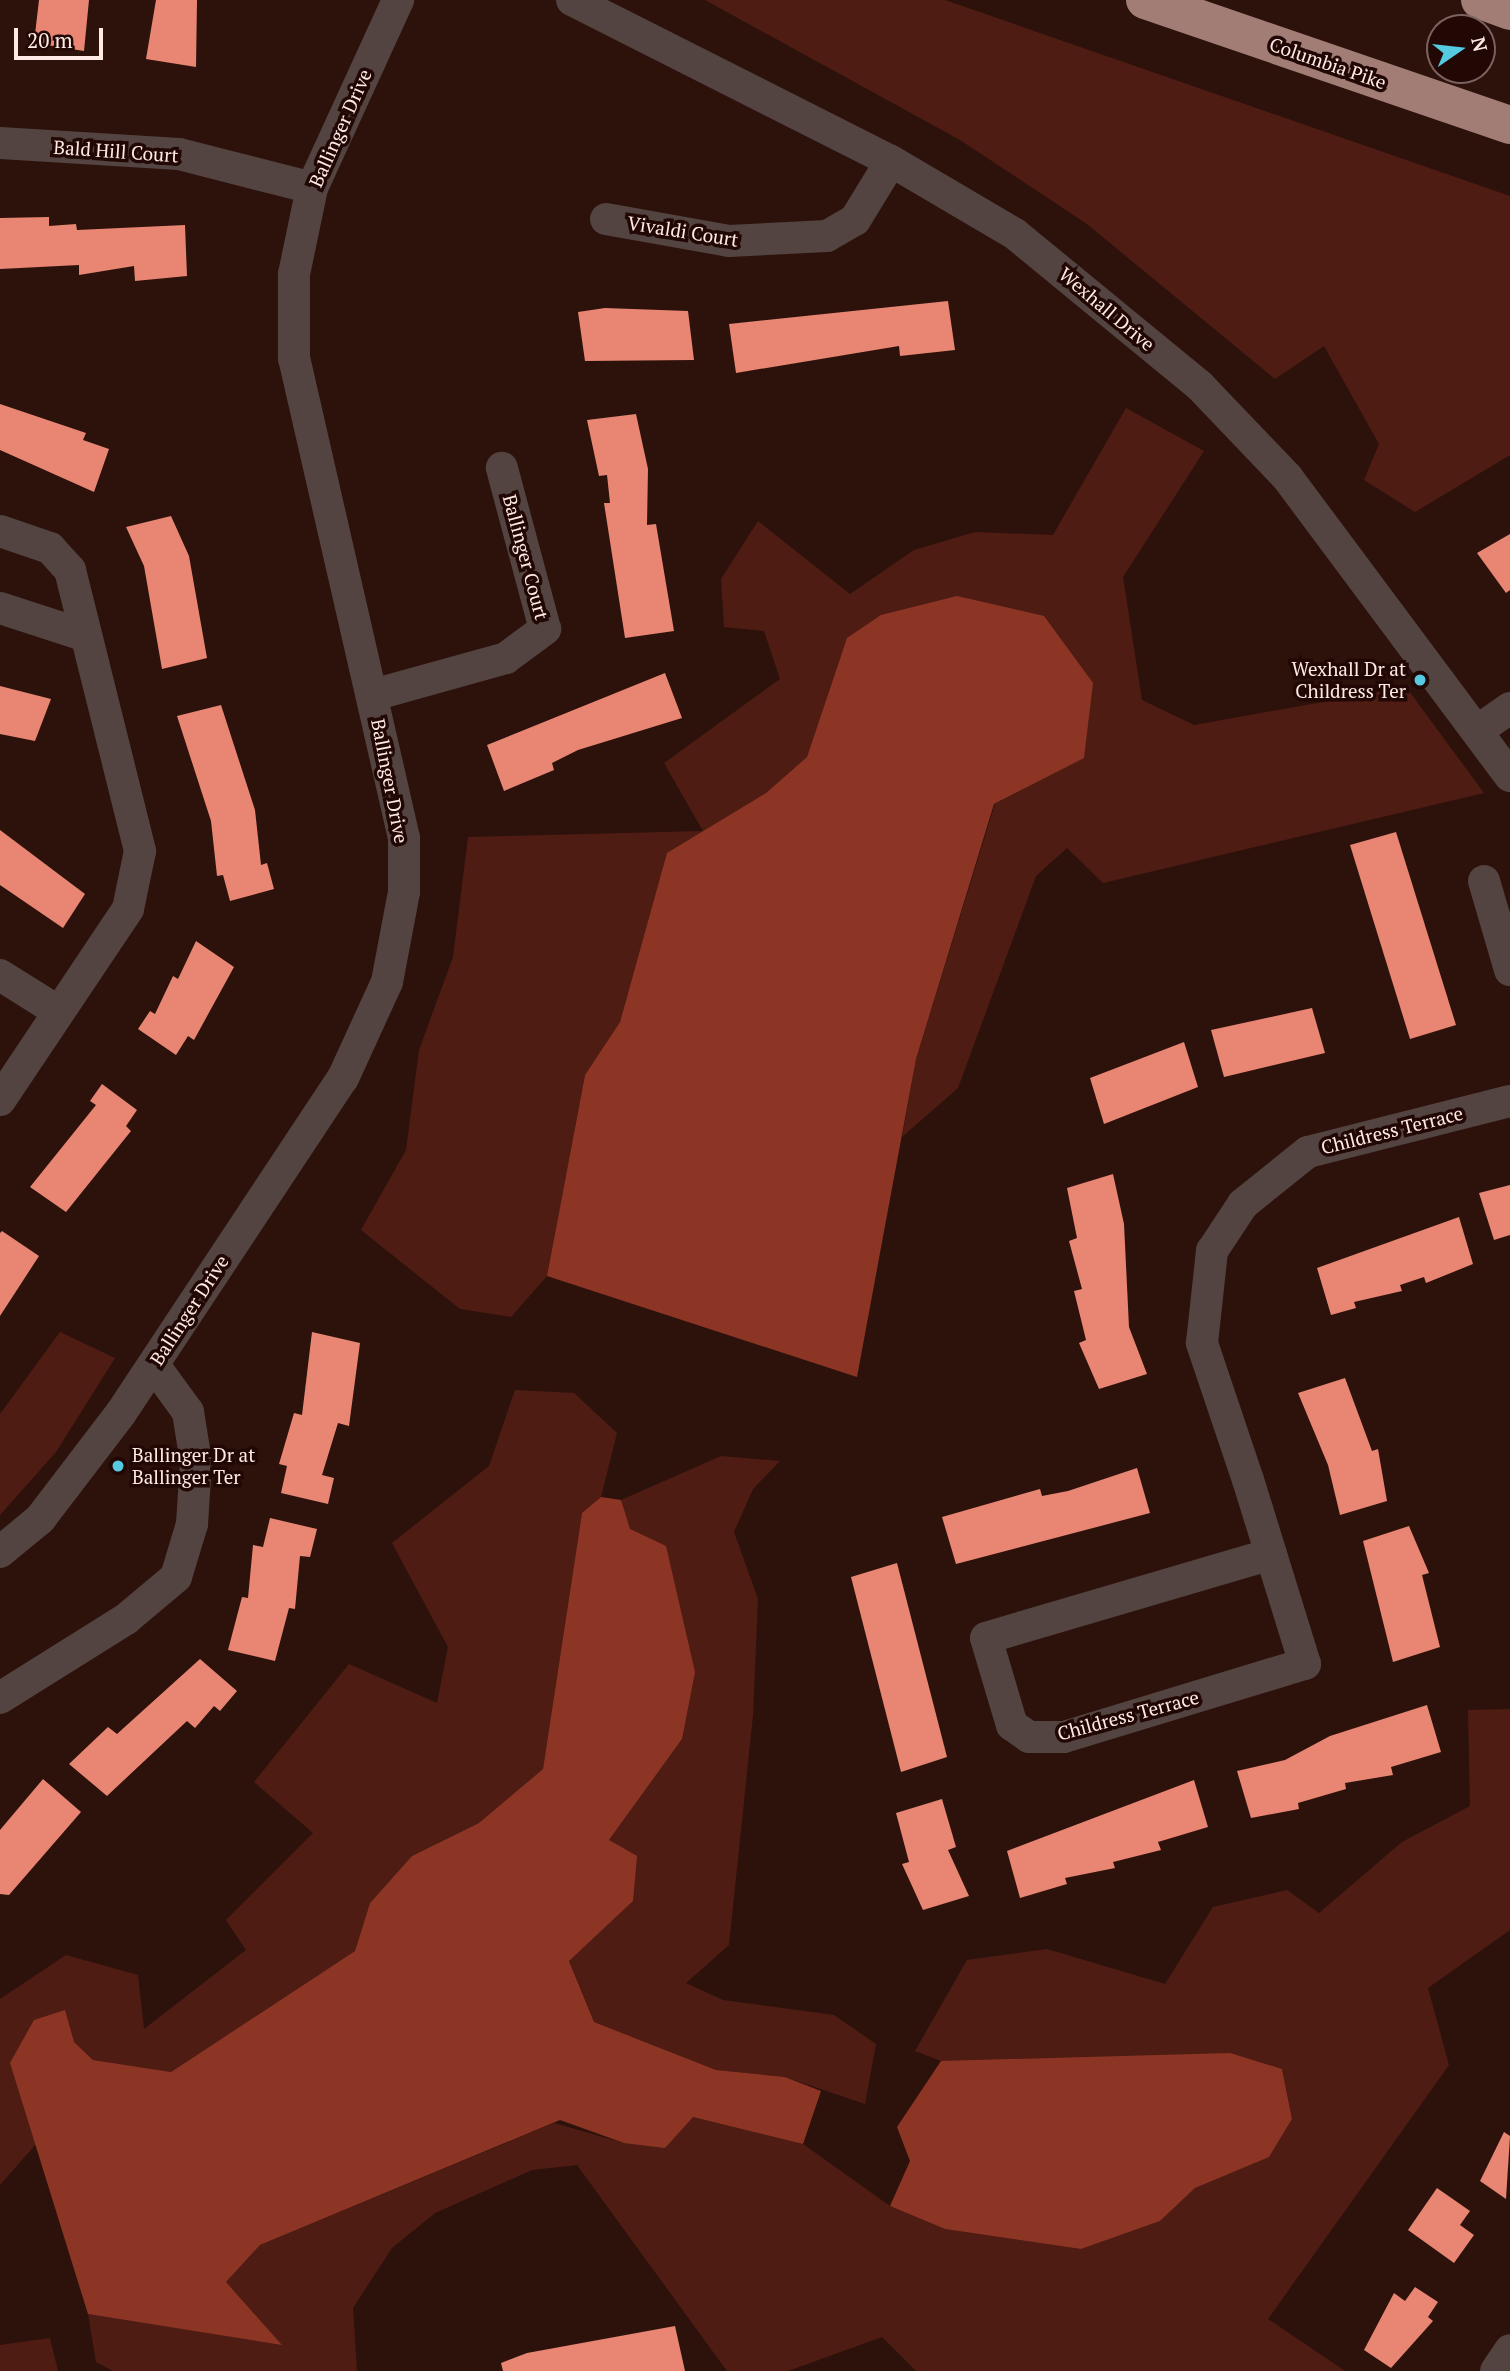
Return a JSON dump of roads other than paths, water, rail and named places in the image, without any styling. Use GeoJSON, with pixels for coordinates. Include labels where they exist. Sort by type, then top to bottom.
{"type":"FeatureCollection","features":[{"type":"Feature","properties":{"kind":"highway","name":"Columbia Pike"},"geometry":{"type":"LineString","coordinates":[[1145,0],[1510,125]]}},
{"type":"Feature","properties":{"kind":"highway"},"geometry":{"type":"LineString","coordinates":[[1479,0],[1510,11]]}},
{"type":"Feature","properties":{"kind":"street","name":"Ballinger Drive"},"geometry":{"type":"LineString","coordinates":[[0,1552],[40,1519],[154,1365],[342,1078],[387,982],[404,892],[404,838],[294,359],[294,274],[312,188],[398,0]]}},
{"type":"Feature","properties":{"kind":"street","name":"Wexhall Drive"},"geometry":{"type":"LineString","coordinates":[[572,0],[891,161],[1015,234],[1200,386],[1287,477],[1510,776]]}},
{"type":"Feature","properties":{"kind":"street","name":"Bald Hill Court"},"geometry":{"type":"LineString","coordinates":[[0,143],[179,154],[312,188]]}},
{"type":"Feature","properties":{"kind":"street","name":"Vivaldi Court"},"geometry":{"type":"LineString","coordinates":[[606,219],[729,241],[827,236],[855,220],[891,161]]}},
{"type":"Feature","properties":{"kind":"street","name":"Ballinger Court"},"geometry":{"type":"LineString","coordinates":[[373,695],[506,658],[545,629],[502,468]]}},
{"type":"Feature","properties":{"kind":"street"},"geometry":{"type":"LineString","coordinates":[[0,531],[50,548],[70,570],[140,852],[128,909],[56,1010],[0,1100]]}},
{"type":"Feature","properties":{"kind":"street"},"geometry":{"type":"LineString","coordinates":[[0,608],[86,636]]}},
{"type":"Feature","properties":{"kind":"street"},"geometry":{"type":"LineString","coordinates":[[1477,731],[1510,708]]}},
{"type":"Feature","properties":{"kind":"street"},"geometry":{"type":"LineString","coordinates":[[1484,881],[1510,970]]}},
{"type":"Feature","properties":{"kind":"street"},"geometry":{"type":"LineString","coordinates":[[0,975],[56,1010]]}},
{"type":"Feature","properties":{"kind":"street","name":"Childress Terrace"},"geometry":{"type":"LineString","coordinates":[[1271,1554],[986,1638],[1012,1725],[1029,1737],[1064,1737],[1305,1664],[1271,1554],[1202,1343],[1212,1251],[1243,1204],[1308,1152],[1510,1101]]}},
{"type":"Feature","properties":{"kind":"street"},"geometry":{"type":"LineString","coordinates":[[0,1698],[126,1619],[176,1577],[192,1524],[196,1462],[188,1412],[154,1365]]}},
{"type":"Feature","properties":{"kind":"street"},"geometry":{"type":"LineString","coordinates":[[1496,2371],[1510,2350]]}},
{"type":"Feature","properties":{"kind":"place","name":"Wexhall Dr at Childress Ter"},"geometry":{"type":"Point","coordinates":[1420,680]}},
{"type":"Feature","properties":{"kind":"place","name":"Ballinger Dr at Ballinger Ter"},"geometry":{"type":"Point","coordinates":[118,1466]}}]}
